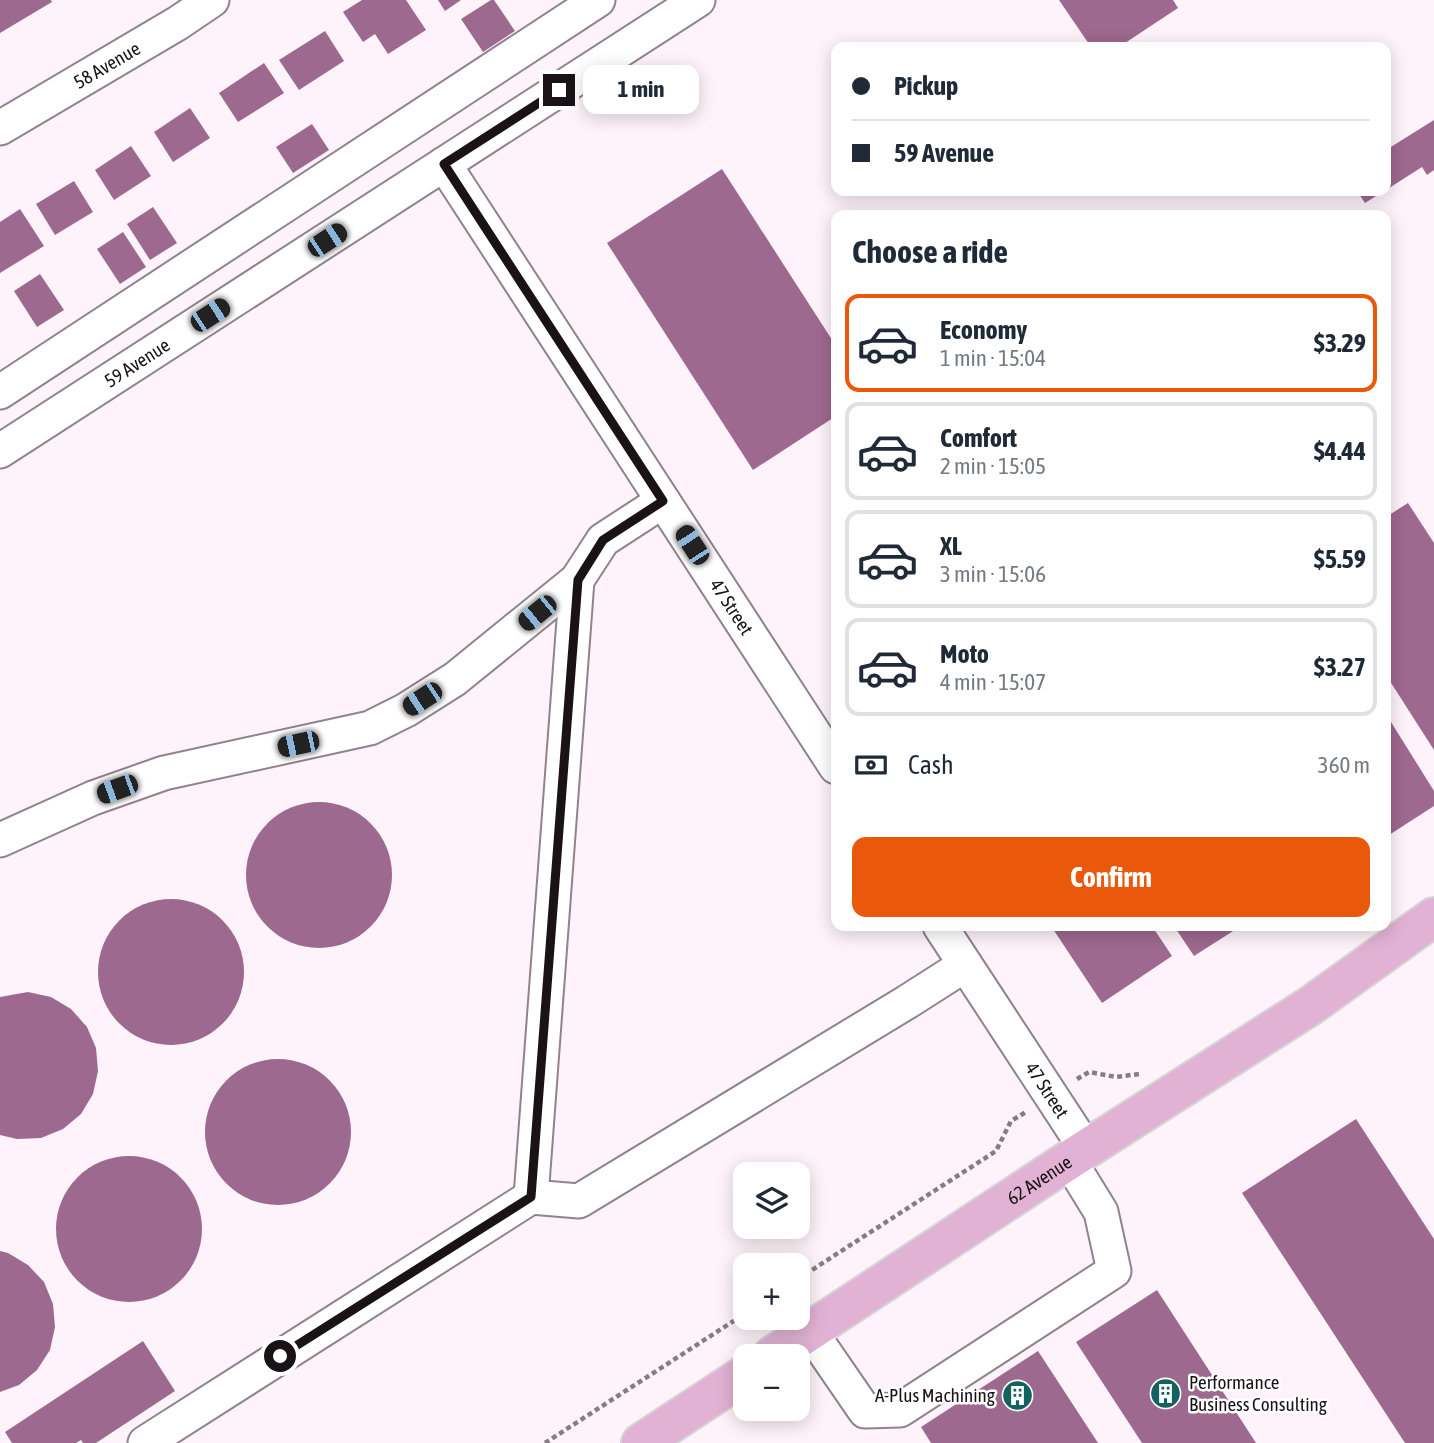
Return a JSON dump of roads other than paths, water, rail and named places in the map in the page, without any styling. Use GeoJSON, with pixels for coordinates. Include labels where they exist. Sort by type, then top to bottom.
{"type":"FeatureCollection","features":[{"type":"Feature","properties":{"kind":"main road","name":"62 Avenue"},"geometry":{"type":"LineString","coordinates":[[790,1344],[1310,1006],[1434,917]]}},
{"type":"Feature","properties":{"kind":"main road","name":"62 Avenue"},"geometry":{"type":"LineString","coordinates":[[1310,1006],[1434,944]]}},
{"type":"Feature","properties":{"kind":"main road"},"geometry":{"type":"LineString","coordinates":[[641,1443],[733,1383]]}},
{"type":"Feature","properties":{"kind":"street","name":"58 Avenue"},"geometry":{"type":"LineString","coordinates":[[0,128],[170,11],[212,0]]}},
{"type":"Feature","properties":{"kind":"street"},"geometry":{"type":"LineString","coordinates":[[0,392],[598,0]]}},
{"type":"Feature","properties":{"kind":"street","name":"59 Avenue"},"geometry":{"type":"LineString","coordinates":[[0,451],[698,0]]}},
{"type":"Feature","properties":{"kind":"street","name":"47 Street"},"geometry":{"type":"LineString","coordinates":[[444,164],[831,759]]}},
{"type":"Feature","properties":{"kind":"street"},"geometry":{"type":"LineString","coordinates":[[0,840],[93,798],[164,773],[370,728],[406,710],[455,679],[578,580],[603,540],[663,501]]}},
{"type":"Feature","properties":{"kind":"street"},"geometry":{"type":"LineString","coordinates":[[531,1197],[578,580]]}},
{"type":"Feature","properties":{"kind":"street","name":"47 Street"},"geometry":{"type":"LineString","coordinates":[[810,1331],[865,1411],[900,1410],[1114,1271],[1101,1212],[1078,1155],[943,931]]}},
{"type":"Feature","properties":{"kind":"street"},"geometry":{"type":"LineString","coordinates":[[145,1443],[531,1197],[579,1201],[965,965]]}},
{"type":"Feature","properties":{"kind":"place","name":"Performance Business Consulting"},"geometry":{"type":"Point","coordinates":[1166,1393]}},
{"type":"Feature","properties":{"kind":"place","name":"A-Plus Machining"},"geometry":{"type":"Point","coordinates":[1018,1395]}}]}
